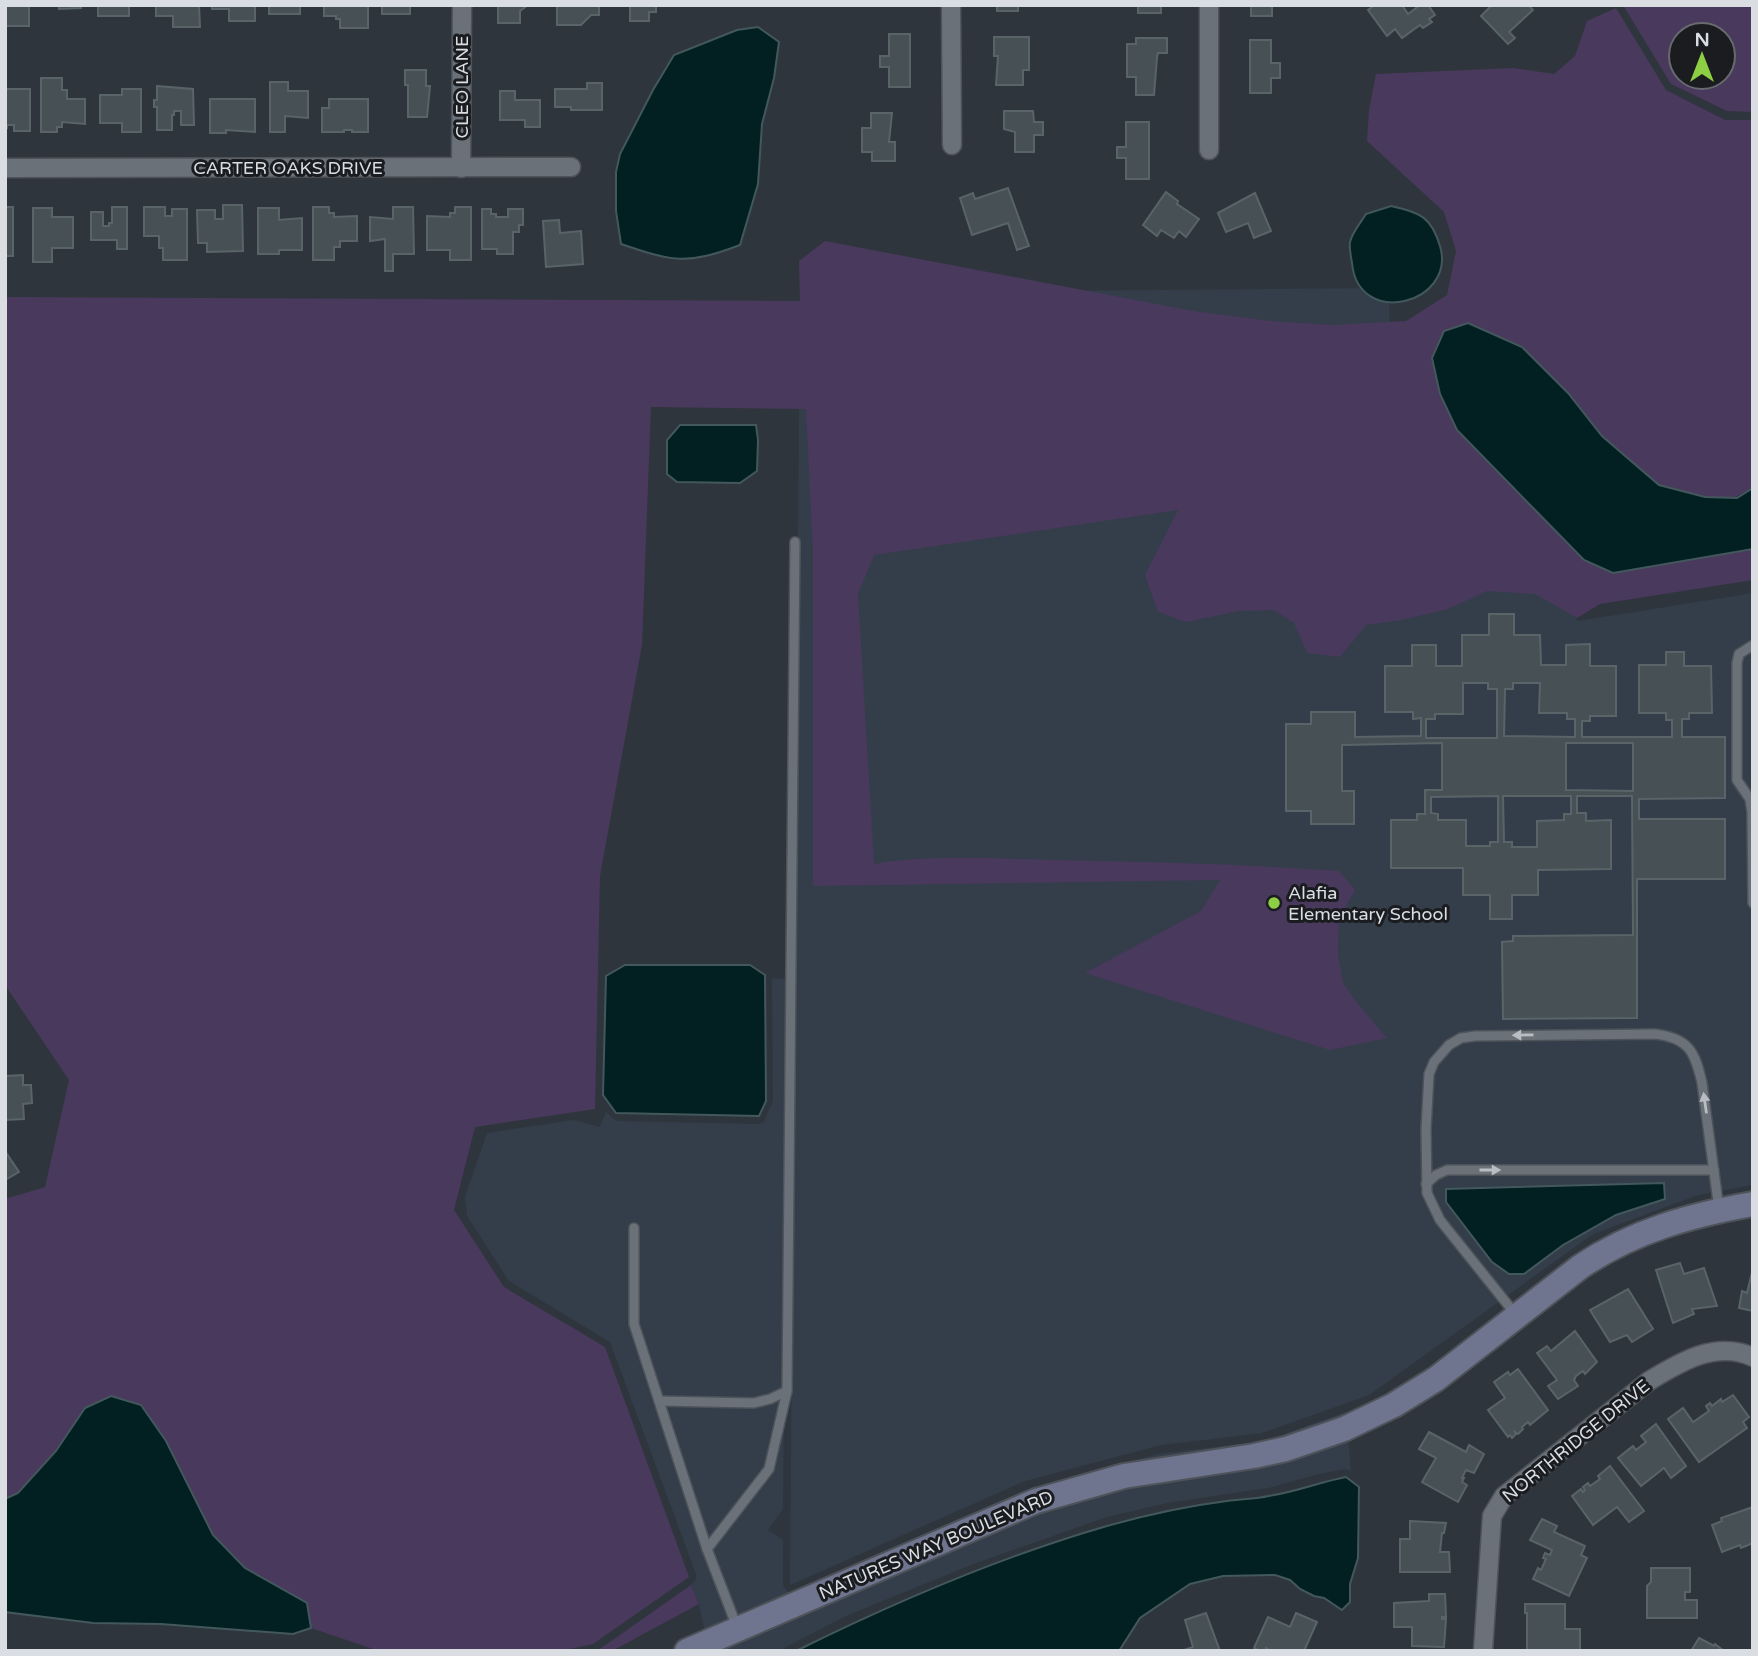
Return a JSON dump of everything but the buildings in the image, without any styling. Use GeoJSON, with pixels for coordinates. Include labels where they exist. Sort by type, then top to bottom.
{"type":"FeatureCollection","features":[{"type":"Feature","properties":{"kind":"street","name":"CLEO LANE"},"geometry":{"type":"LineString","coordinates":[[461,168],[462,5]]}},
{"type":"Feature","properties":{"kind":"street"},"geometry":{"type":"LineString","coordinates":[[951,5],[952,145]]}},
{"type":"Feature","properties":{"kind":"street"},"geometry":{"type":"LineString","coordinates":[[1209,5],[1209,150]]}},
{"type":"Feature","properties":{"kind":"street","name":"CARTER OAKS DRIVE"},"geometry":{"type":"LineString","coordinates":[[5,168],[571,167]]}},
{"type":"Feature","properties":{"kind":"street","name":"NATURES WAY BOULEVARD"},"geometry":{"type":"LineString","coordinates":[[687,1651],[1009,1511],[1045,1498],[1134,1474],[1286,1449],[1344,1430],[1417,1392],[1580,1267],[1620,1243],[1662,1226],[1719,1210],[1753,1204]]}},
{"type":"Feature","properties":{"kind":"street","name":"NORTHRIDGE DRIVE"},"geometry":{"type":"LineString","coordinates":[[1483,1651],[1492,1516],[1504,1496],[1668,1370],[1687,1360],[1716,1351],[1731,1350],[1753,1357]]}},
{"type":"Feature","properties":{"kind":"lane"},"geometry":{"type":"LineString","coordinates":[[707,1549],[769,1469],[787,1391],[795,542]]}},
{"type":"Feature","properties":{"kind":"lane"},"geometry":{"type":"LineString","coordinates":[[1753,645],[1740,654],[1737,663],[1737,780],[1750,799],[1752,812],[1753,903]]}},
{"type":"Feature","properties":{"kind":"lane"},"geometry":{"type":"LineString","coordinates":[[1517,1315],[1440,1220],[1430,1202],[1426,1184],[1429,1074],[1434,1062],[1448,1045],[1461,1038],[1655,1034],[1679,1041],[1694,1053],[1698,1063],[1719,1210]]}},
{"type":"Feature","properties":{"kind":"lane"},"geometry":{"type":"LineString","coordinates":[[1426,1184],[1447,1170],[1714,1170]]}},
{"type":"Feature","properties":{"kind":"lane"},"geometry":{"type":"LineString","coordinates":[[634,1228],[634,1324],[707,1549],[738,1629]]}},
{"type":"Feature","properties":{"kind":"lane"},"geometry":{"type":"LineString","coordinates":[[659,1401],[754,1403],[787,1391]]}},
{"type":"Feature","properties":{"kind":"shaded area"},"geometry":{"type":"Polygon","coordinates":[[[1623,5],[1753,5],[1753,112],[1727,111],[1686,91],[1737,91],[1737,21],[1667,21],[1667,77],[1623,5]]]}},
{"type":"Feature","properties":{"kind":"shaded area"},"geometry":{"type":"Polygon","coordinates":[[[1616,8],[1667,91],[1725,120],[1753,120],[1753,488],[1733,498],[1705,497],[1659,485],[1602,436],[1568,392],[1522,347],[1469,323],[1444,331],[1432,358],[1753,548],[1753,580],[1600,604],[1577,618],[1535,594],[1487,591],[1448,609],[1366,625],[1340,657],[1307,653],[1294,623],[1274,610],[1239,611],[1186,622],[1158,612],[1145,575],[1178,510],[874,555],[858,594],[874,864],[918,859],[987,858],[1339,871],[1355,890],[1339,918],[1338,954],[1343,983],[1387,1038],[1330,1050],[1085,973],[1201,911],[1220,880],[813,886],[813,552],[806,409],[651,407],[642,645],[600,876],[595,1109],[475,1127],[454,1210],[504,1287],[605,1347],[689,1577],[593,1644],[560,1651],[379,1651],[311,1628],[307,1603],[245,1568],[213,1535],[166,1441],[85,1408],[40,1472],[5,1499],[5,1199],[45,1187],[69,1080],[5,985],[5,297],[800,301],[799,261],[825,241],[1193,311],[1331,325],[1406,321],[1447,295],[1456,251],[1444,212],[1367,141],[1369,110],[1376,74],[1513,68],[1554,74],[1575,56],[1587,21],[1616,8]]]}},
{"type":"Feature","properties":{"kind":"shaded area"},"geometry":{"type":"Polygon","coordinates":[[[758,27],[779,42],[774,78],[762,124],[758,184],[740,245],[706,256],[680,259],[654,255],[621,244],[616,211],[616,172],[620,154],[674,55],[737,30],[758,27]]]}},
{"type":"Feature","properties":{"kind":"shaded area"},"geometry":{"type":"Polygon","coordinates":[[[1391,206],[1423,217],[1433,228],[1440,246],[1441,266],[1434,282],[1421,294],[1405,301],[1387,302],[1371,296],[1358,284],[1350,244],[1366,214],[1391,206]]]}},
{"type":"Feature","properties":{"kind":"shaded area","name":"Alafia Elementary School"},"geometry":{"type":"Polygon","coordinates":[[[1389,288],[1391,422],[1578,621],[1753,593],[1753,1185],[1698,1195],[1593,1234],[1369,1395],[1262,1433],[1161,1445],[1025,1481],[790,1585],[800,293],[1389,288]]]}},
{"type":"Feature","properties":{"kind":"shaded area"},"geometry":{"type":"Polygon","coordinates":[[[1468,323],[1522,347],[1568,393],[1602,436],[1659,485],[1705,497],[1737,498],[1753,488],[1753,549],[1613,573],[1584,560],[1457,430],[1440,394],[1432,358],[1444,331],[1468,323]]]}},
{"type":"Feature","properties":{"kind":"shaded area"},"geometry":{"type":"Polygon","coordinates":[[[680,425],[756,425],[757,471],[740,483],[677,482],[667,474],[667,440],[680,425]]]}},
{"type":"Feature","properties":{"kind":"shaded area"},"geometry":{"type":"Polygon","coordinates":[[[625,965],[750,965],[765,975],[766,1101],[759,1116],[616,1113],[603,1095],[606,976],[625,965]]]}},
{"type":"Feature","properties":{"kind":"shaded area"},"geometry":{"type":"Polygon","coordinates":[[[772,978],[788,979],[783,1509],[768,1530],[783,1540],[783,1585],[788,1593],[1028,1489],[1158,1454],[1264,1441],[1346,1412],[1346,1418],[1284,1440],[1153,1460],[705,1633],[699,1604],[691,1585],[696,1580],[696,1574],[610,1342],[509,1281],[467,1216],[465,1197],[487,1133],[574,1120],[600,1127],[606,1112],[616,1121],[763,1123],[773,1101],[772,978]]]}},
{"type":"Feature","properties":{"kind":"shaded area"},"geometry":{"type":"Polygon","coordinates":[[[1664,1183],[1665,1199],[1616,1215],[1563,1245],[1524,1274],[1509,1274],[1492,1262],[1446,1202],[1446,1189],[1664,1183]]]}},
{"type":"Feature","properties":{"kind":"shaded area"},"geometry":{"type":"Polygon","coordinates":[[[111,1396],[141,1405],[166,1441],[213,1535],[245,1568],[307,1603],[311,1628],[293,1634],[161,1624],[93,1623],[5,1612],[5,1499],[18,1493],[56,1451],[85,1408],[111,1396]]]}},
{"type":"Feature","properties":{"kind":"shaded area"},"geometry":{"type":"Polygon","coordinates":[[[1348,1438],[1351,1471],[1345,1469],[1268,1488],[1167,1503],[1107,1517],[976,1563],[848,1615],[778,1651],[713,1651],[1066,1501],[1348,1438]]]}},
{"type":"Feature","properties":{"kind":"shaded area"},"geometry":{"type":"Polygon","coordinates":[[[1346,1477],[1359,1487],[1358,1558],[1350,1584],[1350,1602],[1342,1610],[1324,1598],[1300,1589],[1290,1580],[1275,1575],[1223,1576],[1190,1584],[1140,1618],[1119,1651],[796,1651],[948,1582],[1067,1538],[1167,1511],[1258,1498],[1346,1477]]]}},
{"type":"Feature","properties":{"kind":"shaded area"},"geometry":{"type":"Polygon","coordinates":[[[691,1585],[699,1604],[612,1651],[597,1651],[691,1585]]]}},
{"type":"Feature","properties":{"kind":"place","name":"Alafia Elementary School"},"geometry":{"type":"Point","coordinates":[1274,903]}}]}
